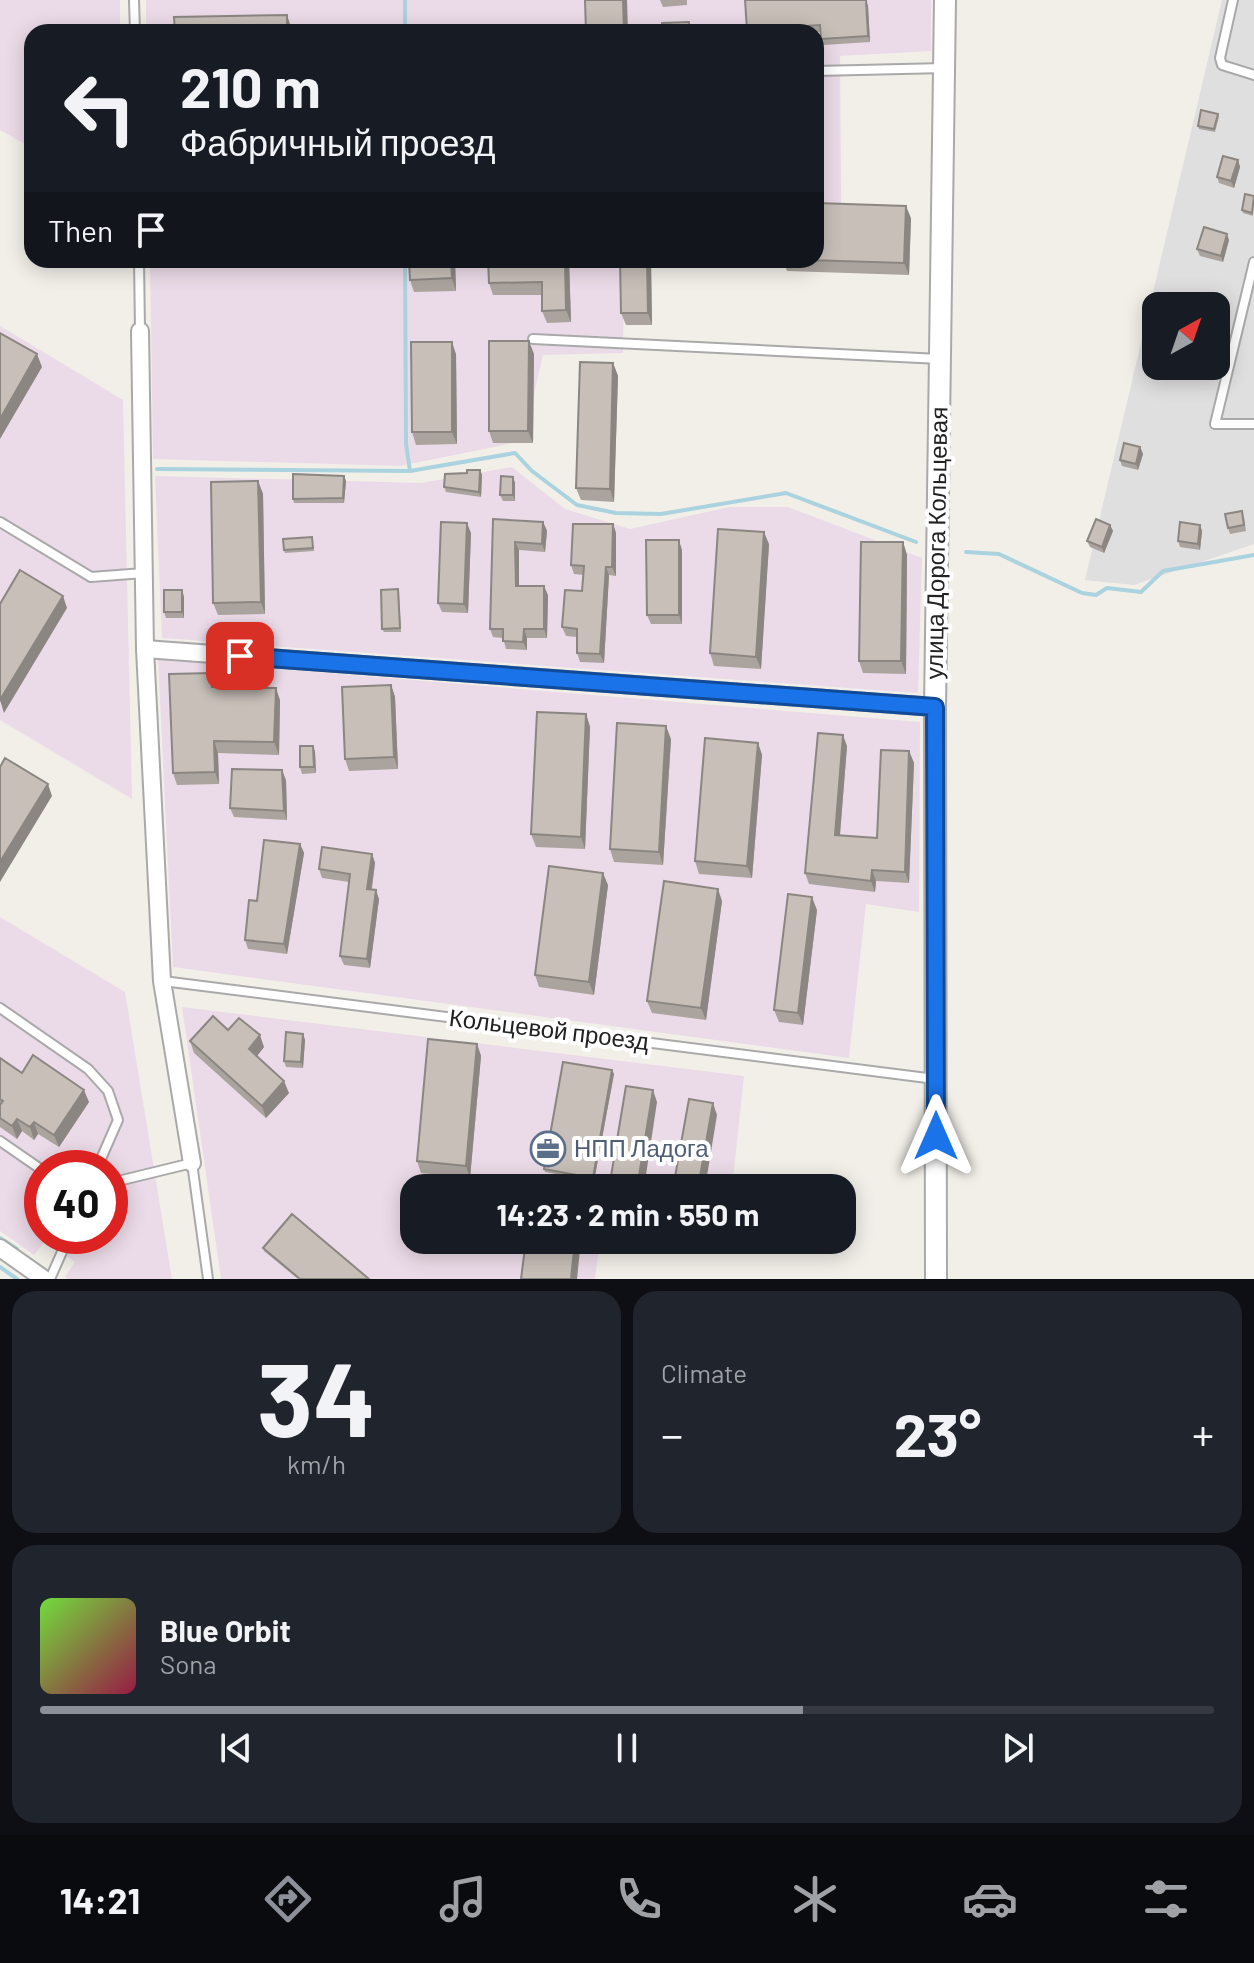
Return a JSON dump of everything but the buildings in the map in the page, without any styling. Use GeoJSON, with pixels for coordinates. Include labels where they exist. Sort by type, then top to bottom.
{"type":"FeatureCollection","features":[{"type":"Feature","properties":{"kind":"street","name":"улица Дорога Кольцевая"},"geometry":{"type":"LineString","coordinates":[[936,1279],[935,707],[945,0]]}},
{"type":"Feature","properties":{"kind":"street"},"geometry":{"type":"LineString","coordinates":[[140,331],[145,649],[162,981],[192,1163]]}},
{"type":"Feature","properties":{"kind":"street"},"geometry":{"type":"LineString","coordinates":[[145,649],[935,707]]}},
{"type":"Feature","properties":{"kind":"street"},"geometry":{"type":"LineString","coordinates":[[0,1248],[44,1279]]}},
{"type":"Feature","properties":{"kind":"lane"},"geometry":{"type":"LineString","coordinates":[[134,0],[135,24]]}},
{"type":"Feature","properties":{"kind":"lane"},"geometry":{"type":"LineString","coordinates":[[1233,0],[1220,58],[1222,65],[1254,75]]}},
{"type":"Feature","properties":{"kind":"lane"},"geometry":{"type":"LineString","coordinates":[[824,71],[945,68]]}},
{"type":"Feature","properties":{"kind":"lane"},"geometry":{"type":"LineString","coordinates":[[1254,262],[1215,424],[1254,424]]}},
{"type":"Feature","properties":{"kind":"lane"},"geometry":{"type":"LineString","coordinates":[[139,268],[140,331]]}},
{"type":"Feature","properties":{"kind":"lane"},"geometry":{"type":"LineString","coordinates":[[533,339],[941,359]]}},
{"type":"Feature","properties":{"kind":"lane"},"geometry":{"type":"LineString","coordinates":[[0,522],[91,577],[144,573]]}},
{"type":"Feature","properties":{"kind":"lane","name":"Кольцевой проезд"},"geometry":{"type":"LineString","coordinates":[[162,981],[936,1079]]}},
{"type":"Feature","properties":{"kind":"lane"},"geometry":{"type":"LineString","coordinates":[[0,1008],[88,1069],[108,1091],[118,1120],[105,1150]]}},
{"type":"Feature","properties":{"kind":"lane"},"geometry":{"type":"LineString","coordinates":[[0,1141],[24,1158]]}},
{"type":"Feature","properties":{"kind":"lane"},"geometry":{"type":"LineString","coordinates":[[128,1179],[192,1163],[208,1279]]}},
{"type":"Feature","properties":{"kind":"lane"},"geometry":{"type":"LineString","coordinates":[[50,1279],[61,1254]]}},
{"type":"Feature","properties":{"kind":"shaded area"},"geometry":{"type":"Polygon","coordinates":[[[0,0],[120,0],[120,24],[24,24],[24,144],[0,130],[0,0]]]}},
{"type":"Feature","properties":{"kind":"shaded area"},"geometry":{"type":"Polygon","coordinates":[[[146,0],[931,0],[931,51],[840,56],[841,203],[824,204],[824,24],[146,24],[146,0]]]}},
{"type":"Feature","properties":{"kind":"shaded area"},"geometry":{"type":"Polygon","coordinates":[[[1222,0],[1254,0],[1254,544],[1134,585],[1085,580],[1142,339],[1142,380],[1230,380],[1230,292],[1153,292],[1222,0]]]}},
{"type":"Feature","properties":{"kind":"shaded area"},"geometry":{"type":"Polygon","coordinates":[[[150,268],[624,268],[623,353],[543,355],[523,441],[400,466],[153,459],[150,268]]]}},
{"type":"Feature","properties":{"kind":"shaded area"},"geometry":{"type":"Polygon","coordinates":[[[0,326],[123,400],[132,799],[0,720],[0,326]]]}},
{"type":"Feature","properties":{"kind":"shaded area"},"geometry":{"type":"Polygon","coordinates":[[[512,467],[565,509],[630,529],[729,507],[788,507],[922,558],[918,693],[162,638],[155,476],[421,483],[512,467]]]}},
{"type":"Feature","properties":{"kind":"shaded area"},"geometry":{"type":"Polygon","coordinates":[[[158,659],[920,722],[919,912],[866,904],[849,1058],[173,967],[158,659]]]}},
{"type":"Feature","properties":{"kind":"shaded area"},"geometry":{"type":"Polygon","coordinates":[[[0,917],[125,992],[172,1279],[65,1277],[75,1262],[64,1254],[128,1254],[128,1150],[24,1150],[24,1248],[0,1231],[0,917]]]}},
{"type":"Feature","properties":{"kind":"shaded area"},"geometry":{"type":"Polygon","coordinates":[[[182,1007],[744,1076],[734,1174],[400,1174],[400,1254],[598,1254],[595,1279],[221,1279],[182,1007]]]}},
{"type":"Feature","properties":{"kind":"waterway"},"geometry":{"type":"LineString","coordinates":[[405,0],[405,24]]}},
{"type":"Feature","properties":{"kind":"waterway"},"geometry":{"type":"LineString","coordinates":[[157,469],[410,471],[406,444],[405,268]]}},
{"type":"Feature","properties":{"kind":"waterway"},"geometry":{"type":"LineString","coordinates":[[410,471],[515,453],[532,471],[577,505],[616,513],[661,514],[786,493],[916,542]]}},
{"type":"Feature","properties":{"kind":"waterway"},"geometry":{"type":"LineString","coordinates":[[966,552],[999,554],[1082,593],[1096,595],[1107,588],[1141,592],[1163,571],[1254,555]]}},
{"type":"Feature","properties":{"kind":"waterway"},"geometry":{"type":"LineString","coordinates":[[0,1238],[17,1249]]}},
{"type":"Feature","properties":{"kind":"waterway"},"geometry":{"type":"LineString","coordinates":[[0,1267],[17,1279]]}},
{"type":"Feature","properties":{"kind":"place","name":"НПП Ладога"},"geometry":{"type":"Point","coordinates":[548,1149]}},
{"type":"Feature","properties":{"kind":"route"},"geometry":{"type":"LineString","coordinates":[[240,656],[935,707],[936,1136]]}}]}
